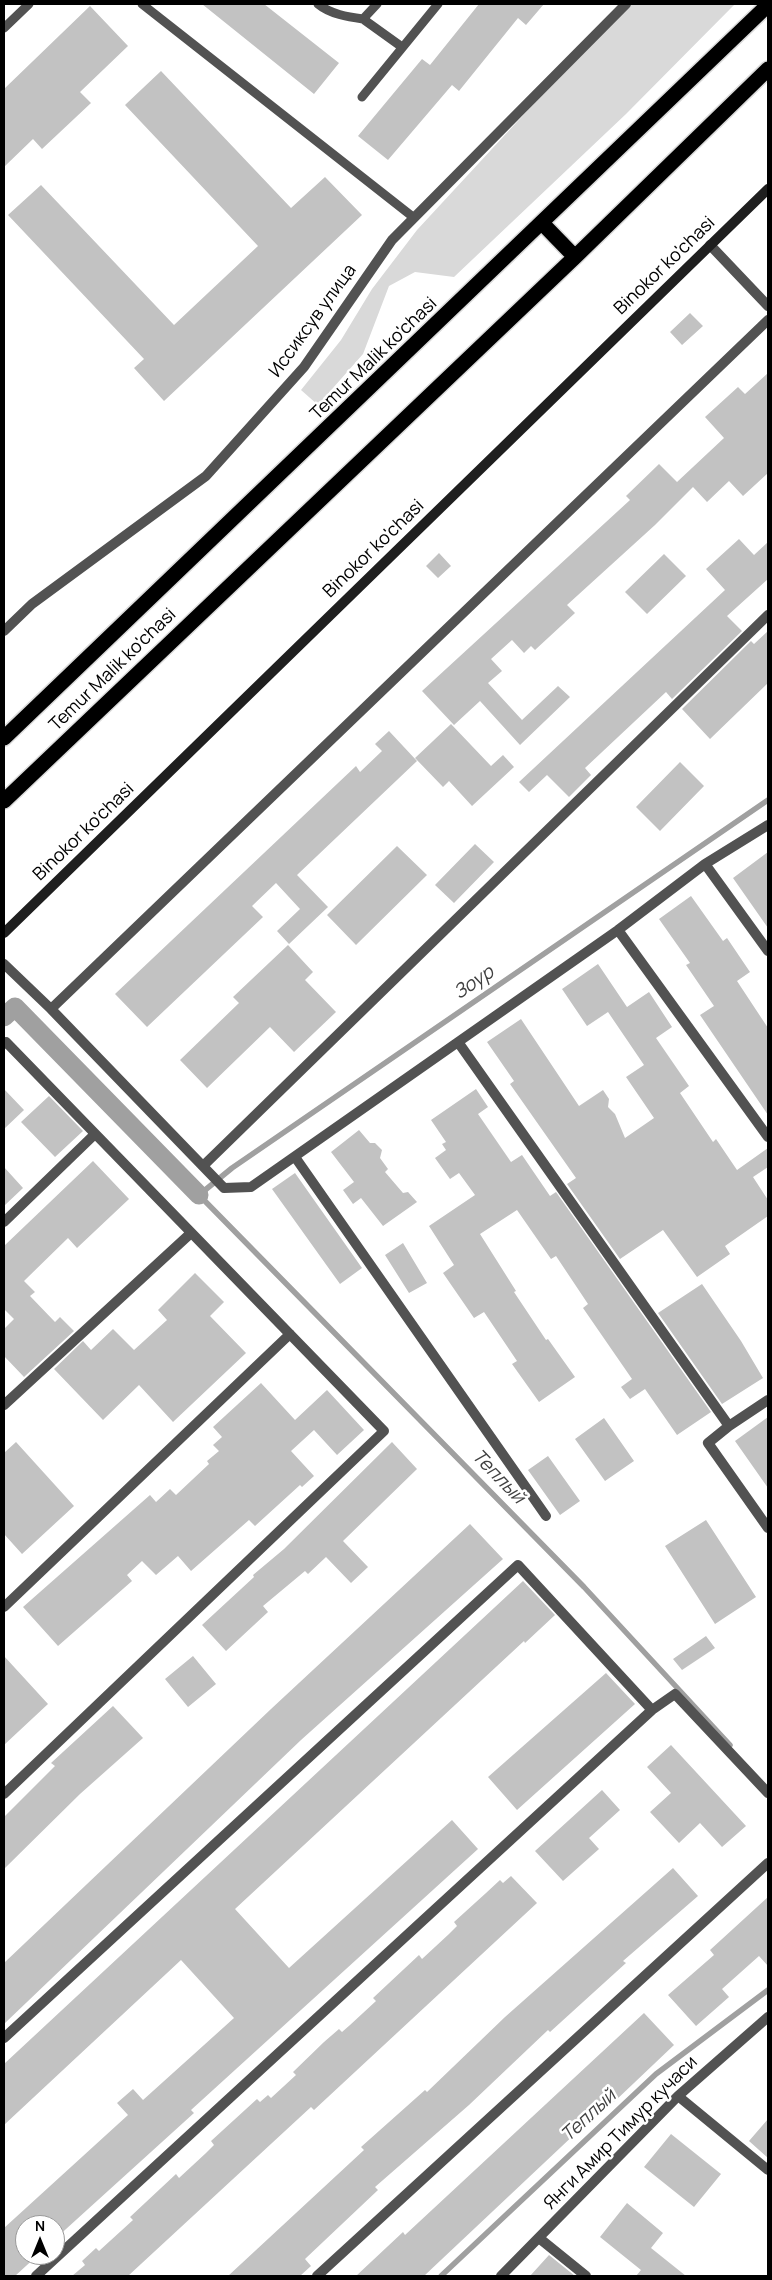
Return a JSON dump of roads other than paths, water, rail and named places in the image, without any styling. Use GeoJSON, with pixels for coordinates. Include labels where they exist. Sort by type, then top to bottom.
{"type":"FeatureCollection","features":[{"type":"Feature","properties":{"kind":"highway","name":"Temur Malik ko'chasi"},"geometry":{"type":"LineString","coordinates":[[4,738],[768,5]]}},
{"type":"Feature","properties":{"kind":"highway","name":"Temur Malik ko'chasi"},"geometry":{"type":"LineString","coordinates":[[4,801],[575,256],[768,69]]}},
{"type":"Feature","properties":{"kind":"highway"},"geometry":{"type":"LineString","coordinates":[[542,223],[575,256]]}},
{"type":"Feature","properties":{"kind":"main road","name":"Binokor ko'chasi"},"geometry":{"type":"LineString","coordinates":[[4,933],[768,189]]}},
{"type":"Feature","properties":{"kind":"street","name":"Иссиксув улица"},"geometry":{"type":"LineString","coordinates":[[4,631],[32,604],[206,476],[304,367],[392,240],[626,4]]}},
{"type":"Feature","properties":{"kind":"street"},"geometry":{"type":"LineString","coordinates":[[710,245],[768,306]]}},
{"type":"Feature","properties":{"kind":"street"},"geometry":{"type":"LineString","coordinates":[[51,1009],[768,320]]}},
{"type":"Feature","properties":{"kind":"street"},"geometry":{"type":"LineString","coordinates":[[203,1166],[768,616]]}},
{"type":"Feature","properties":{"kind":"street"},"geometry":{"type":"LineString","coordinates":[[4,964],[51,1009],[224,1188],[251,1187],[618,930],[705,864],[768,825]]}},
{"type":"Feature","properties":{"kind":"street"},"geometry":{"type":"LineString","coordinates":[[705,864],[768,951]]}},
{"type":"Feature","properties":{"kind":"street"},"geometry":{"type":"LineString","coordinates":[[618,930],[768,1137]]}},
{"type":"Feature","properties":{"kind":"street"},"geometry":{"type":"LineString","coordinates":[[4,1044],[6,1042],[384,1430],[4,1794]]}},
{"type":"Feature","properties":{"kind":"street"},"geometry":{"type":"LineString","coordinates":[[458,1042],[729,1426]]}},
{"type":"Feature","properties":{"kind":"street"},"geometry":{"type":"LineString","coordinates":[[4,1222],[95,1134]]}},
{"type":"Feature","properties":{"kind":"street"},"geometry":{"type":"LineString","coordinates":[[295,1157],[546,1516]]}},
{"type":"Feature","properties":{"kind":"street"},"geometry":{"type":"LineString","coordinates":[[4,1405],[191,1233]]}},
{"type":"Feature","properties":{"kind":"street"},"geometry":{"type":"LineString","coordinates":[[4,1606],[290,1334]]}},
{"type":"Feature","properties":{"kind":"street"},"geometry":{"type":"LineString","coordinates":[[768,1400],[729,1426],[708,1443],[768,1528]]}},
{"type":"Feature","properties":{"kind":"street"},"geometry":{"type":"LineString","coordinates":[[4,2038],[518,1565],[652,1710]]}},
{"type":"Feature","properties":{"kind":"street"},"geometry":{"type":"LineString","coordinates":[[36,2276],[652,1710],[675,1694],[768,1793]]}},
{"type":"Feature","properties":{"kind":"street"},"geometry":{"type":"LineString","coordinates":[[317,2276],[768,1863]]}},
{"type":"Feature","properties":{"kind":"street","name":"Янги Амир Тимур кучаси"},"geometry":{"type":"LineString","coordinates":[[501,2276],[678,2096],[768,2017]]}},
{"type":"Feature","properties":{"kind":"street"},"geometry":{"type":"LineString","coordinates":[[678,2096],[768,2170]]}},
{"type":"Feature","properties":{"kind":"street"},"geometry":{"type":"LineString","coordinates":[[539,2238],[586,2276]]}},
{"type":"Feature","properties":{"kind":"lane"},"geometry":{"type":"LineString","coordinates":[[4,28],[29,4]]}},
{"type":"Feature","properties":{"kind":"lane"},"geometry":{"type":"LineString","coordinates":[[142,4],[413,218]]}},
{"type":"Feature","properties":{"kind":"lane"},"geometry":{"type":"LineString","coordinates":[[318,4],[343,16],[363,19],[402,47]]}},
{"type":"Feature","properties":{"kind":"lane"},"geometry":{"type":"LineString","coordinates":[[363,19],[377,4]]}},
{"type":"Feature","properties":{"kind":"lane"},"geometry":{"type":"LineString","coordinates":[[362,97],[438,4]]}},
{"type":"Feature","properties":{"kind":"waterway","name":"Теплый"},"geometry":{"type":"LineString","coordinates":[[730,1745],[584,1587],[199,1195],[232,1168],[768,800]]}},
{"type":"Feature","properties":{"kind":"waterway"},"geometry":{"type":"LineString","coordinates":[[4,1017],[15,1007],[199,1195]]}},
{"type":"Feature","properties":{"kind":"waterway","name":"Теплый"},"geometry":{"type":"LineString","coordinates":[[441,2276],[656,2074],[768,1990]]}},
{"type":"Feature","properties":{"kind":"water label","name":"Зоур"},"geometry":{"type":"Point","coordinates":[474,983]}}]}
